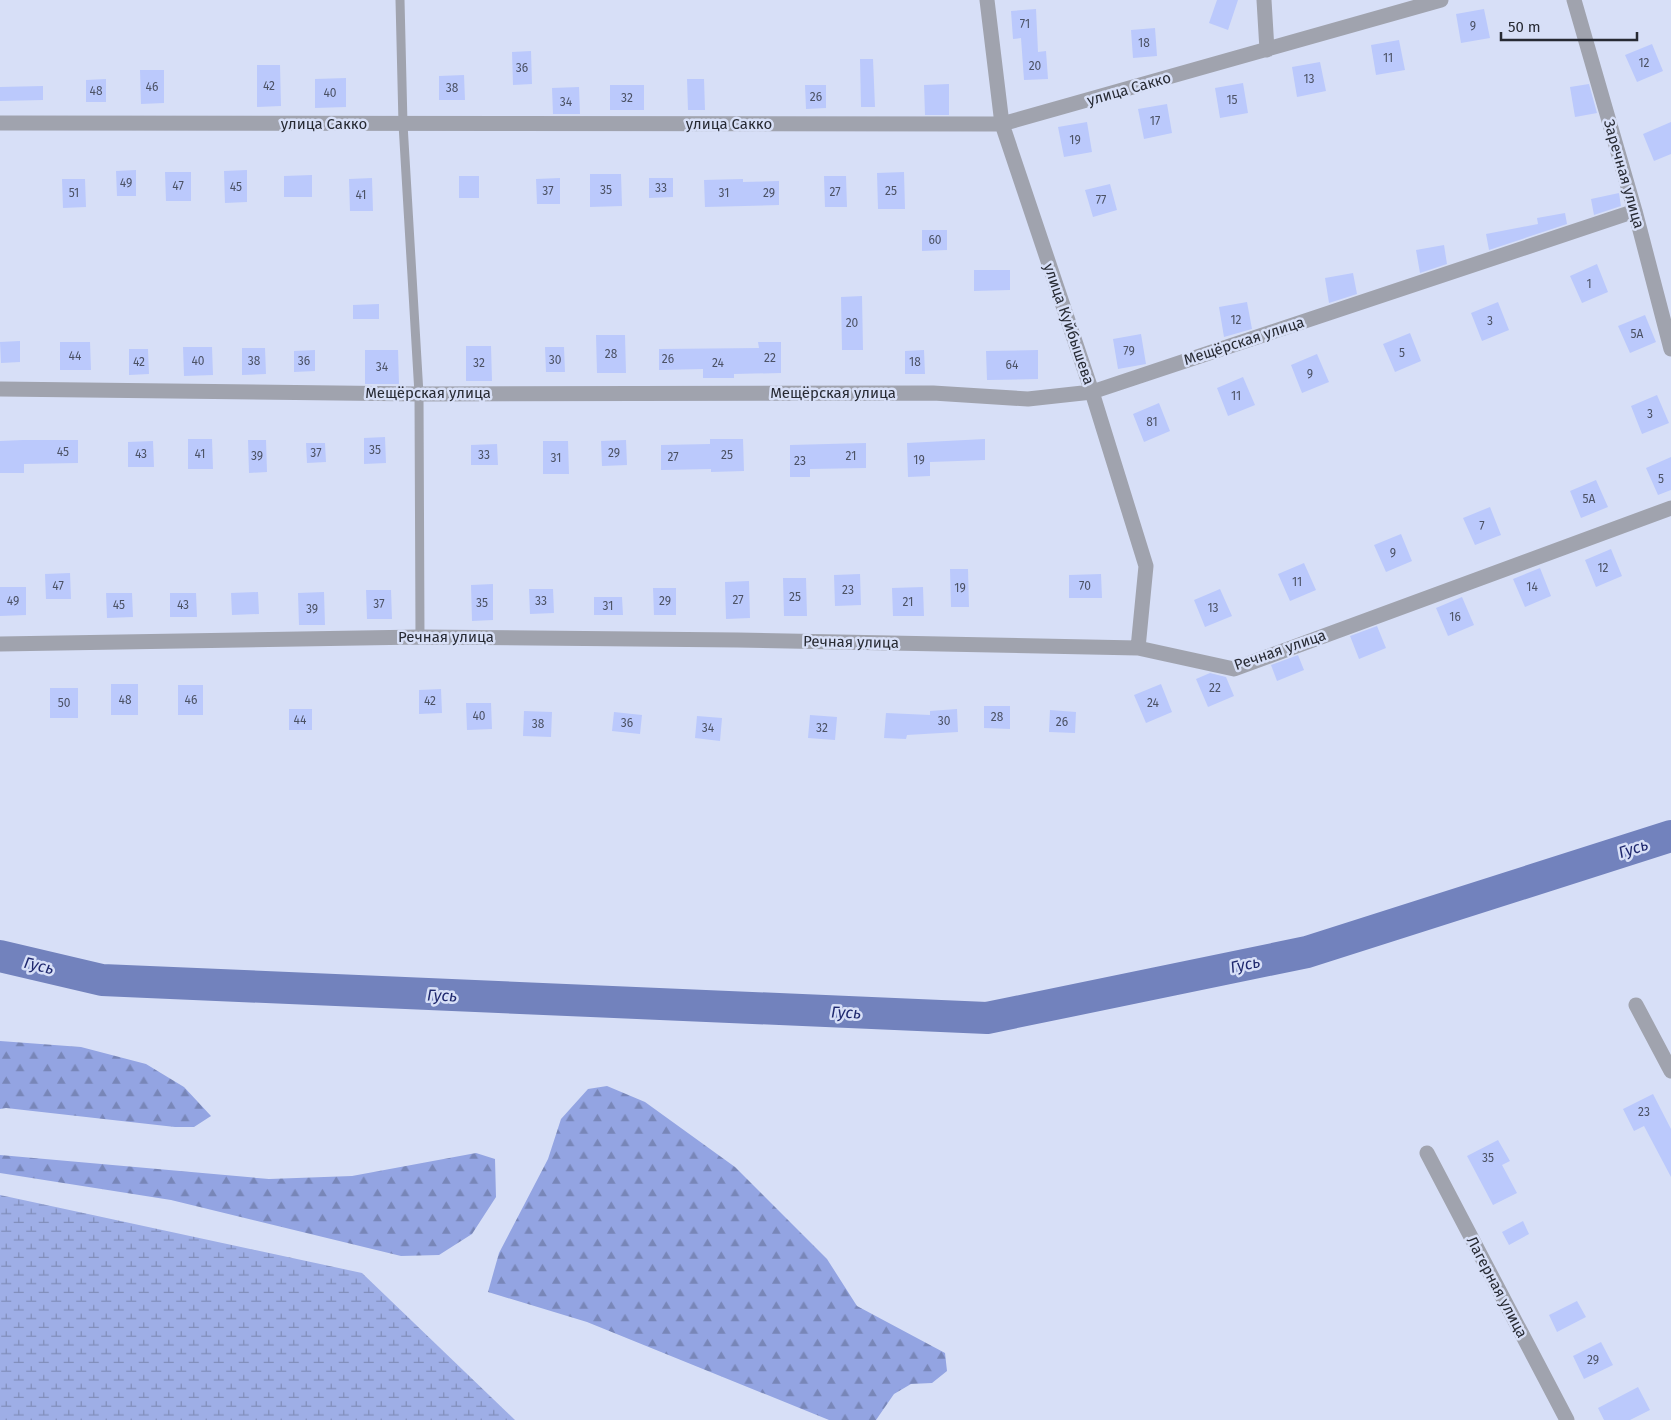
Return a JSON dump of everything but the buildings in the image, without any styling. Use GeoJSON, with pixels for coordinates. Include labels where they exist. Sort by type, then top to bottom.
{"type":"FeatureCollection","features":[{"type":"Feature","properties":{"kind":"street","name":"улица Куйбышева"},"geometry":{"type":"LineString","coordinates":[[987,0],[1002,124],[1092,392],[1146,566],[1138,648]]}},
{"type":"Feature","properties":{"kind":"street"},"geometry":{"type":"LineString","coordinates":[[1264,0],[1267,50]]}},
{"type":"Feature","properties":{"kind":"street","name":"улица Сакко"},"geometry":{"type":"LineString","coordinates":[[0,123],[1002,124],[1441,0]]}},
{"type":"Feature","properties":{"kind":"street","name":"Заречная улица"},"geometry":{"type":"LineString","coordinates":[[1574,0],[1635,211],[1671,349]]}},
{"type":"Feature","properties":{"kind":"street","name":"Мещёрская улица"},"geometry":{"type":"LineString","coordinates":[[0,389],[419,394],[934,392],[1028,399],[1092,392],[1635,211]]}},
{"type":"Feature","properties":{"kind":"street","name":"Речная улица"},"geometry":{"type":"LineString","coordinates":[[0,644],[420,636],[1138,648],[1234,669],[1671,508]]}},
{"type":"Feature","properties":{"kind":"street"},"geometry":{"type":"LineString","coordinates":[[1636,1005],[1671,1071]]}},
{"type":"Feature","properties":{"kind":"street","name":"Лагерная улица"},"geometry":{"type":"LineString","coordinates":[[1428,1153],[1567,1420]]}},
{"type":"Feature","properties":{"kind":"lane"},"geometry":{"type":"LineString","coordinates":[[400,0],[404,124],[419,394],[420,636]]}},
{"type":"Feature","properties":{"kind":"green space"},"geometry":{"type":"Polygon","coordinates":[[[0,1041],[81,1047],[146,1064],[184,1087],[211,1116],[194,1127],[175,1127],[6,1108],[0,1109],[0,1041]]]}},
{"type":"Feature","properties":{"kind":"green space"},"geometry":{"type":"Polygon","coordinates":[[[607,1086],[645,1102],[735,1167],[827,1259],[857,1306],[945,1353],[947,1371],[932,1383],[911,1384],[894,1394],[876,1420],[829,1420],[587,1322],[488,1292],[499,1253],[548,1159],[561,1119],[588,1089],[607,1086]]]}},
{"type":"Feature","properties":{"kind":"green space"},"geometry":{"type":"Polygon","coordinates":[[[476,1153],[495,1159],[496,1197],[472,1234],[439,1255],[401,1256],[171,1200],[0,1173],[0,1155],[269,1179],[352,1176],[476,1153]]]}},
{"type":"Feature","properties":{"kind":"green space"},"geometry":{"type":"Polygon","coordinates":[[[0,1195],[362,1273],[515,1420],[0,1420],[0,1195]]]}},
{"type":"Feature","properties":{"kind":"waterway","name":"Гусь"},"geometry":{"type":"LineString","coordinates":[[0,956],[102,980],[987,1018],[1307,952],[1671,836]]}}]}
